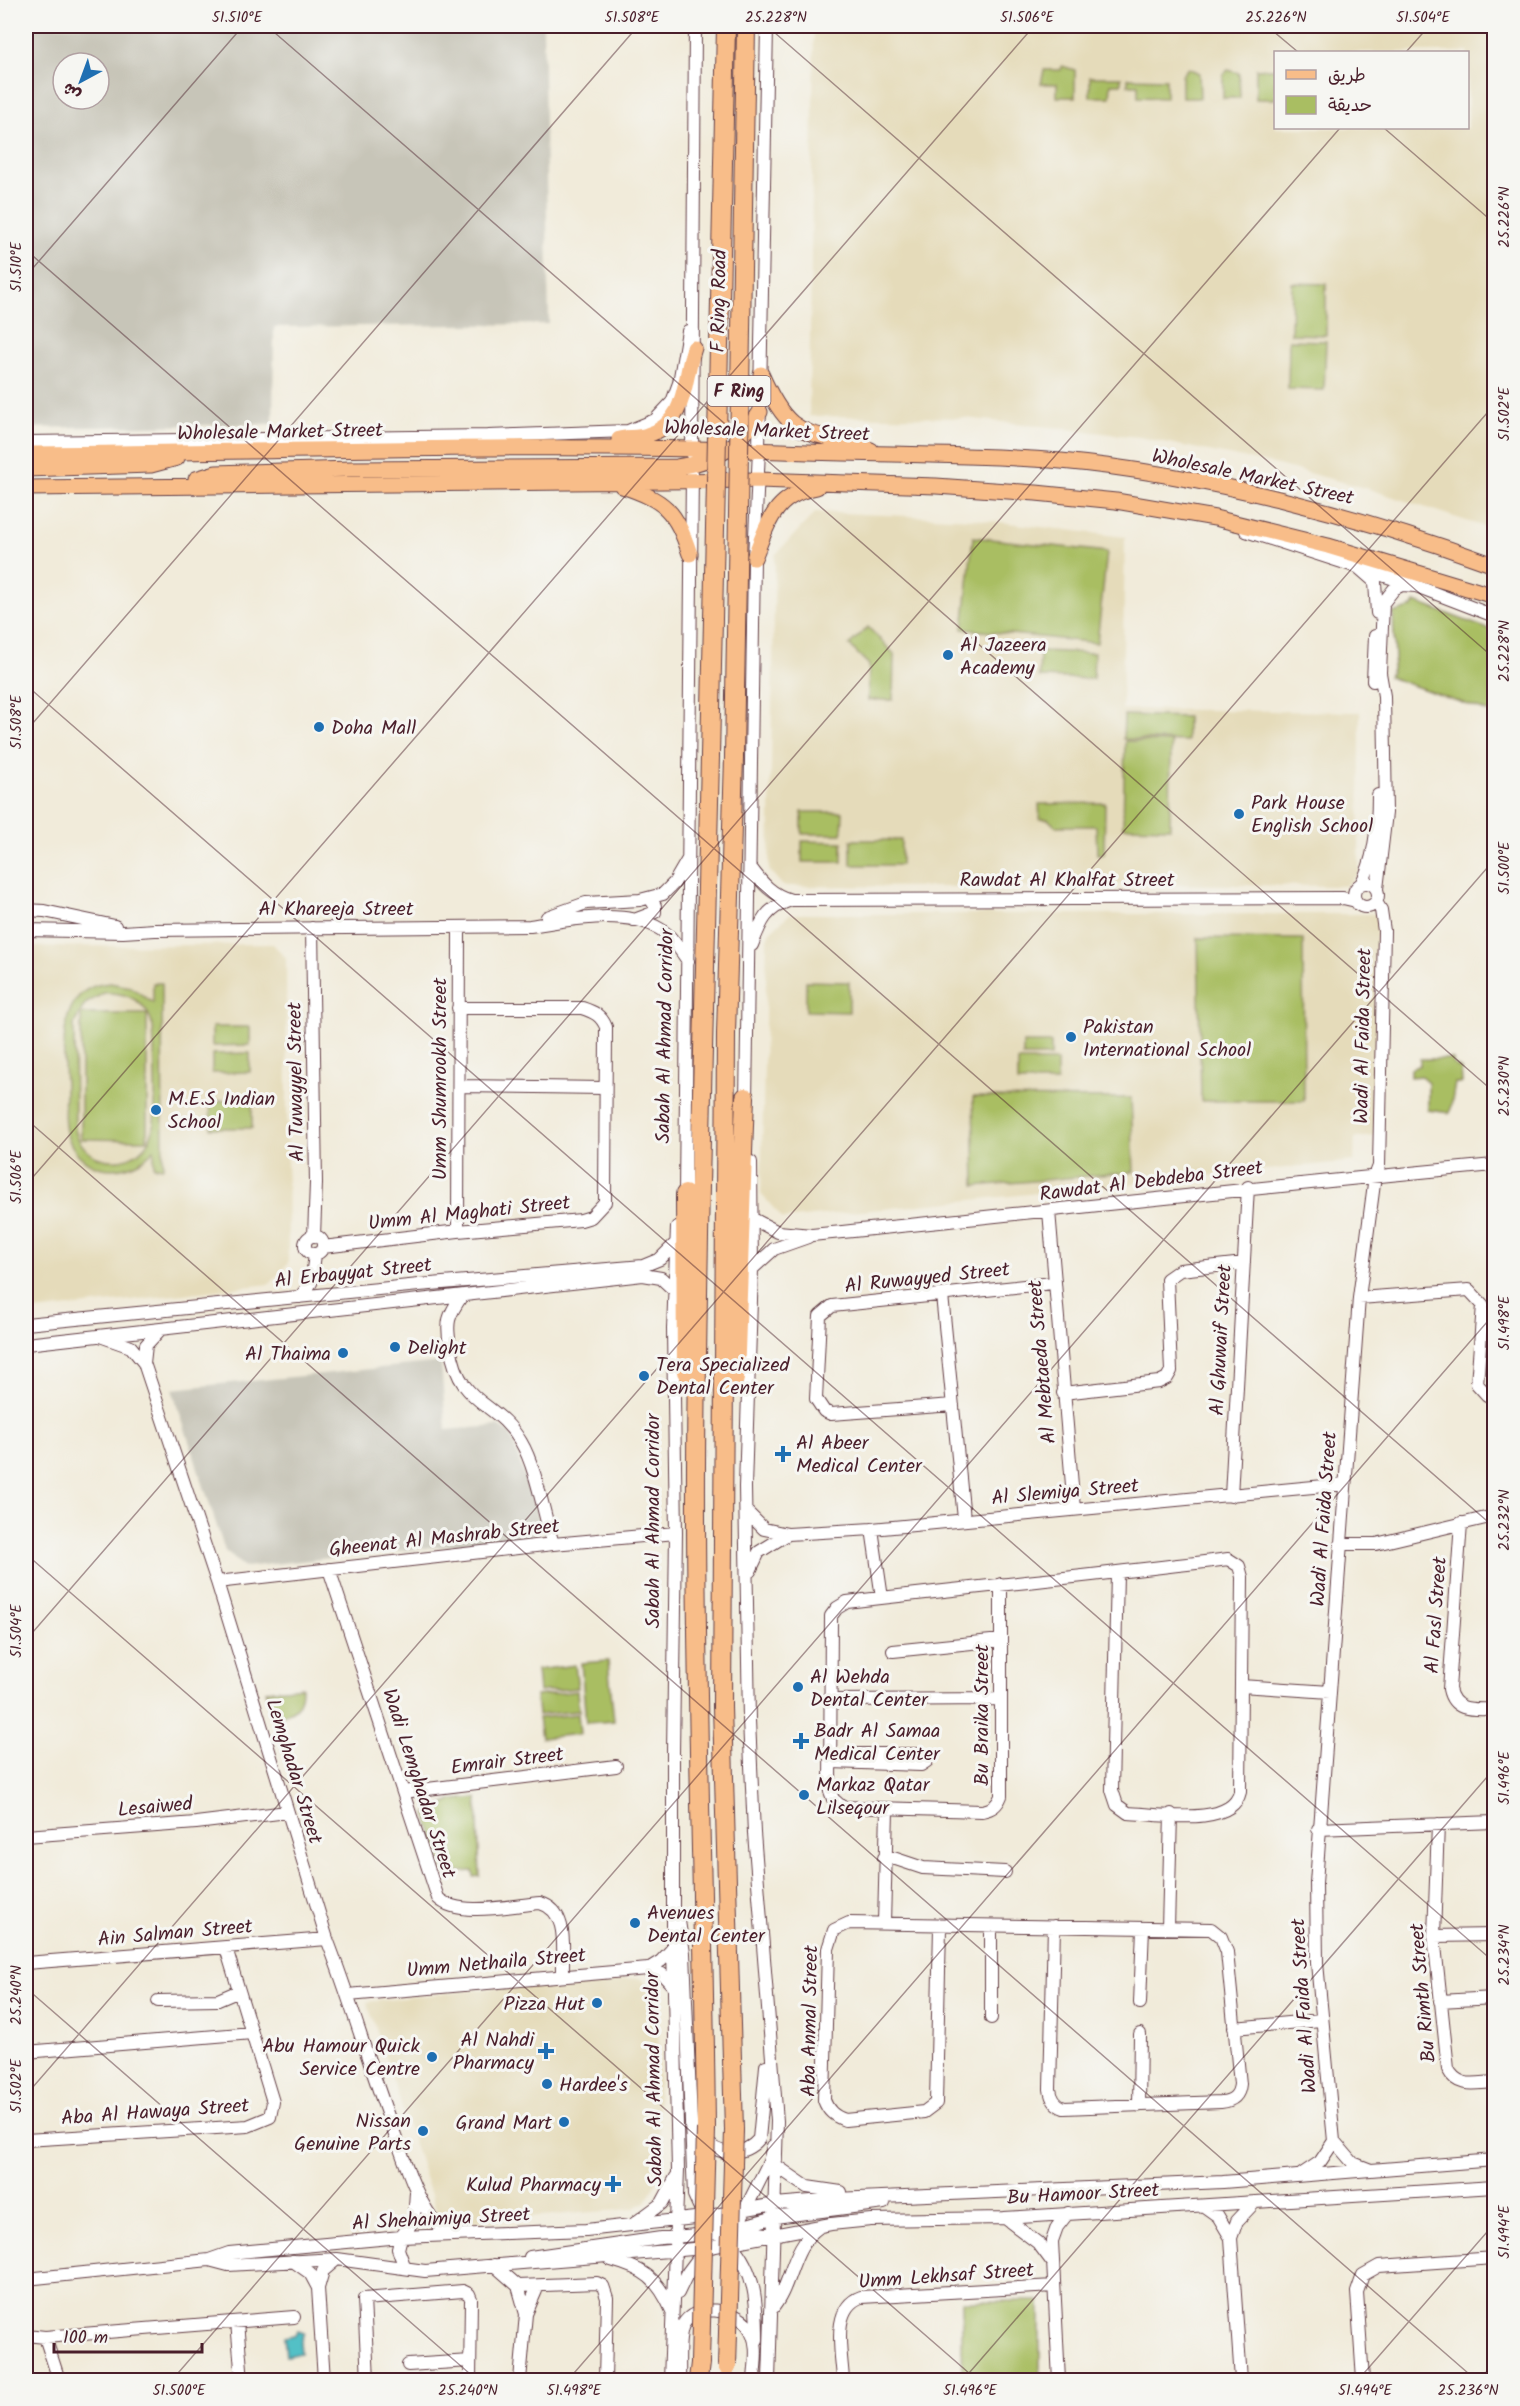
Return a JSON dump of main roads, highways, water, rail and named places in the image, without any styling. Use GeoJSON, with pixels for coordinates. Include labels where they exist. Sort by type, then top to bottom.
{"type":"FeatureCollection","features":[{"type":"Feature","properties":{"kind":"highway","name":"F Ring Road"},"geometry":{"type":"LineString","coordinates":[[710,756],[726,26]]}},
{"type":"Feature","properties":{"kind":"highway","name":"F Ring Road"},"geometry":{"type":"LineString","coordinates":[[723,1484],[726,1034],[734,757],[746,26]]}},
{"type":"Feature","properties":{"kind":"highway","name":"Sabah Al Ahmad Corridor"},"geometry":{"type":"LineString","coordinates":[[699,2372],[706,2129],[696,1550],[710,756]]}},
{"type":"Feature","properties":{"kind":"highway"},"geometry":{"type":"LineString","coordinates":[[726,2373],[734,2130],[722,1737],[723,1484],[730,1452],[735,1379],[745,1097]]}},
{"type":"Feature","properties":{"kind":"highway"},"geometry":{"type":"LineString","coordinates":[[685,1194],[688,1515],[696,1550]]}},
{"type":"Feature","properties":{"kind":"main road"},"geometry":{"type":"LineString","coordinates":[[568,447],[647,435],[661,428],[681,405],[694,348]]}},
{"type":"Feature","properties":{"kind":"main road"},"geometry":{"type":"LineString","coordinates":[[761,374],[774,405],[794,426],[808,433],[838,439],[885,455]]}},
{"type":"Feature","properties":{"kind":"main road"},"geometry":{"type":"LineString","coordinates":[[26,488],[182,484],[614,483],[692,473],[731,448],[746,434],[760,412]]}},
{"type":"Feature","properties":{"kind":"main road","name":"Wholesale Market Street"},"geometry":{"type":"LineString","coordinates":[[26,454],[692,447],[1061,461],[1187,480],[1341,516],[1494,565]]}},
{"type":"Feature","properties":{"kind":"main road"},"geometry":{"type":"LineString","coordinates":[[26,469],[151,465],[188,453]]}},
{"type":"Feature","properties":{"kind":"main road"},"geometry":{"type":"LineString","coordinates":[[182,484],[198,477],[227,473],[363,469],[669,468],[692,473],[758,480],[936,486],[1036,493],[1116,501],[1215,519],[1328,546],[1492,594]]}},
{"type":"Feature","properties":{"kind":"main road"},"geometry":{"type":"LineString","coordinates":[[614,483],[654,498],[668,507],[680,523],[690,554]]}},
{"type":"Feature","properties":{"kind":"main road"},"geometry":{"type":"LineString","coordinates":[[754,558],[769,520],[787,498],[801,491],[837,483]]}},
{"type":"Feature","properties":{"kind":"water"},"geometry":{"type":"Polygon","coordinates":[[[298,2331],[304,2333],[300,2341],[301,2353],[286,2356],[284,2337],[294,2335],[298,2331]]]}},
{"type":"Feature","properties":{"kind":"place","name":"Al Jazeera Academy"},"geometry":{"type":"Point","coordinates":[948,655]}},
{"type":"Feature","properties":{"kind":"place","name":"Doha Mall"},"geometry":{"type":"Point","coordinates":[319,727]}},
{"type":"Feature","properties":{"kind":"place","name":"Park House English School"},"geometry":{"type":"Point","coordinates":[1239,814]}},
{"type":"Feature","properties":{"kind":"place","name":"Pakistan International School"},"geometry":{"type":"Point","coordinates":[1071,1037]}},
{"type":"Feature","properties":{"kind":"place","name":"M.E.S Indian School"},"geometry":{"type":"Point","coordinates":[156,1110]}},
{"type":"Feature","properties":{"kind":"place","name":"Delight"},"geometry":{"type":"Point","coordinates":[395,1347]}},
{"type":"Feature","properties":{"kind":"place","name":"Al Thaima"},"geometry":{"type":"Point","coordinates":[343,1353]}},
{"type":"Feature","properties":{"kind":"place","name":"Tera Specialized Dental Center"},"geometry":{"type":"Point","coordinates":[644,1376]}},
{"type":"Feature","properties":{"kind":"place","name":"Al Abeer Medical Center"},"geometry":{"type":"Point","coordinates":[783,1454]}},
{"type":"Feature","properties":{"kind":"place","name":"Al Wehda Dental Center"},"geometry":{"type":"Point","coordinates":[798,1687]}},
{"type":"Feature","properties":{"kind":"place","name":"Badr Al Samaa Medical Center"},"geometry":{"type":"Point","coordinates":[801,1741]}},
{"type":"Feature","properties":{"kind":"place","name":"Markaz Qatar Lilseqour"},"geometry":{"type":"Point","coordinates":[804,1795]}},
{"type":"Feature","properties":{"kind":"place","name":"Avenues Dental Center"},"geometry":{"type":"Point","coordinates":[635,1923]}},
{"type":"Feature","properties":{"kind":"place","name":"Pizza Hut"},"geometry":{"type":"Point","coordinates":[597,2003]}},
{"type":"Feature","properties":{"kind":"place","name":"Al Nahdi Pharmacy"},"geometry":{"type":"Point","coordinates":[546,2051]}},
{"type":"Feature","properties":{"kind":"place","name":"Abu Hamour Quick Service Centre"},"geometry":{"type":"Point","coordinates":[432,2057]}},
{"type":"Feature","properties":{"kind":"place","name":"Hardee's"},"geometry":{"type":"Point","coordinates":[547,2084]}},
{"type":"Feature","properties":{"kind":"place","name":"Grand Mart"},"geometry":{"type":"Point","coordinates":[564,2122]}},
{"type":"Feature","properties":{"kind":"place","name":"Nissan Genuine Parts"},"geometry":{"type":"Point","coordinates":[423,2131]}},
{"type":"Feature","properties":{"kind":"place","name":"Kulud Pharmacy"},"geometry":{"type":"Point","coordinates":[613,2184]}}]}
